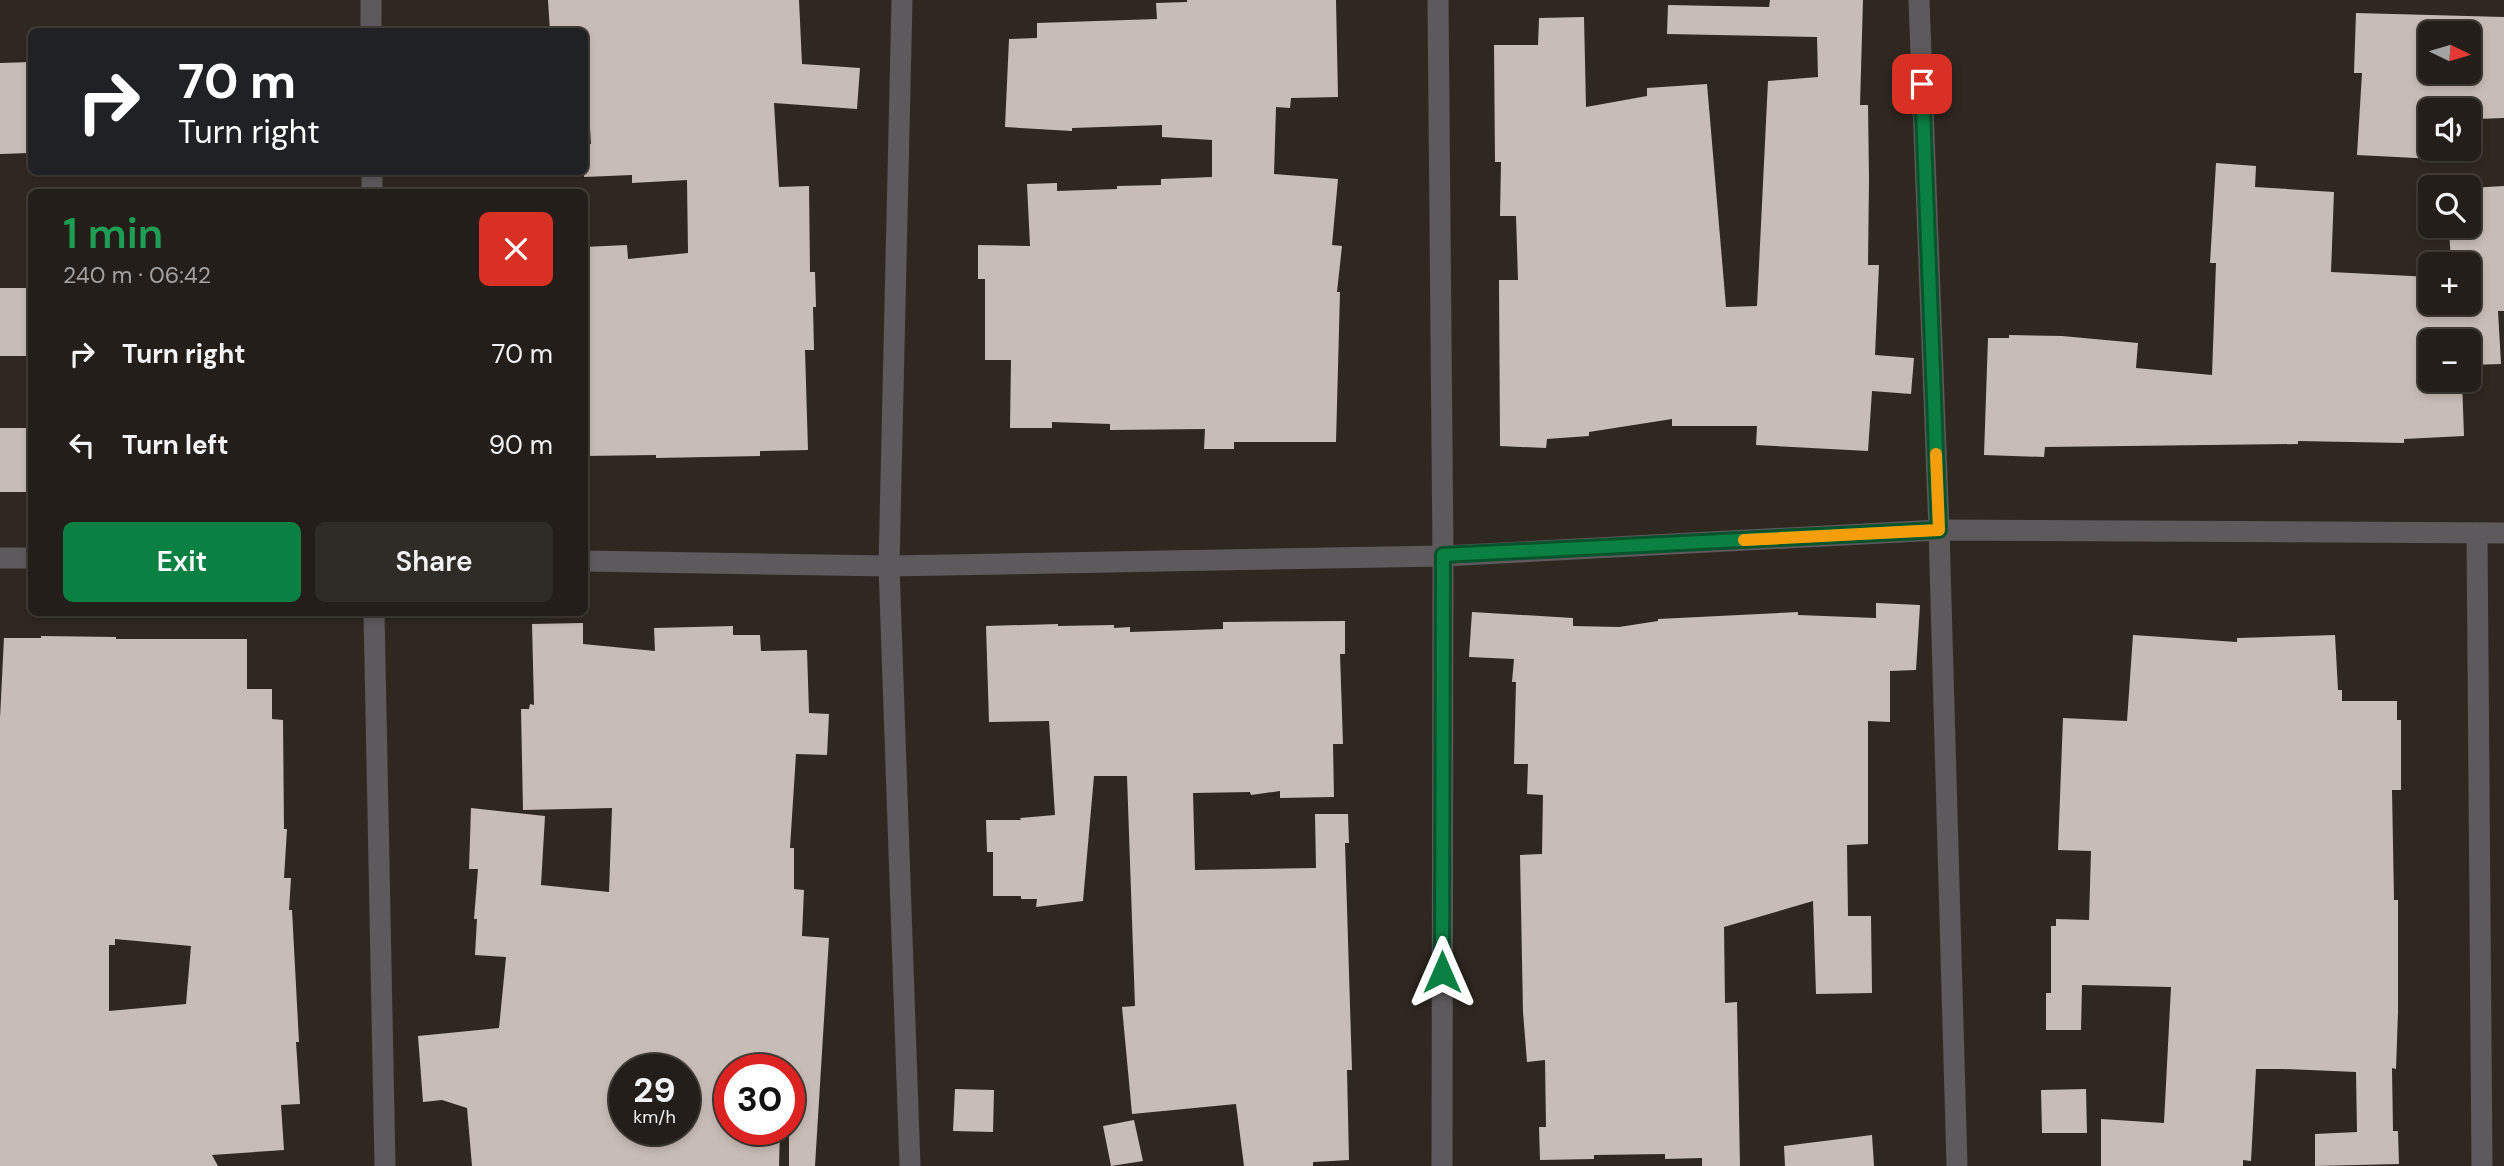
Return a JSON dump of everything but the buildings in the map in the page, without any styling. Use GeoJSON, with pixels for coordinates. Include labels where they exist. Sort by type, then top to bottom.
{"type":"FeatureCollection","features":[{"type":"Feature","properties":{"kind":"street"},"geometry":{"type":"LineString","coordinates":[[371,0],[371,28]]}},
{"type":"Feature","properties":{"kind":"street"},"geometry":{"type":"LineString","coordinates":[[902,0],[889,566],[910,1166]]}},
{"type":"Feature","properties":{"kind":"street"},"geometry":{"type":"LineString","coordinates":[[1438,0],[1443,555],[1442,1166]]}},
{"type":"Feature","properties":{"kind":"street"},"geometry":{"type":"LineString","coordinates":[[1919,0],[1939,530],[1957,1166]]}},
{"type":"Feature","properties":{"kind":"street"},"geometry":{"type":"LineString","coordinates":[[588,561],[889,566],[1443,555],[1939,530],[2504,533]]}},
{"type":"Feature","properties":{"kind":"street"},"geometry":{"type":"LineString","coordinates":[[2477,533],[2482,1166]]}},
{"type":"Feature","properties":{"kind":"street"},"geometry":{"type":"LineString","coordinates":[[0,558],[28,558]]}},
{"type":"Feature","properties":{"kind":"street"},"geometry":{"type":"LineString","coordinates":[[374,616],[385,1166]]}},
{"type":"Feature","properties":{"kind":"slow traffic"},"geometry":{"type":"LineString","coordinates":[[1744,540],[1939,530],[1936,454]]}},
{"type":"Feature","properties":{"kind":"route"},"geometry":{"type":"LineString","coordinates":[[1442,972],[1443,555],[1939,530],[1922,84]]}}]}
